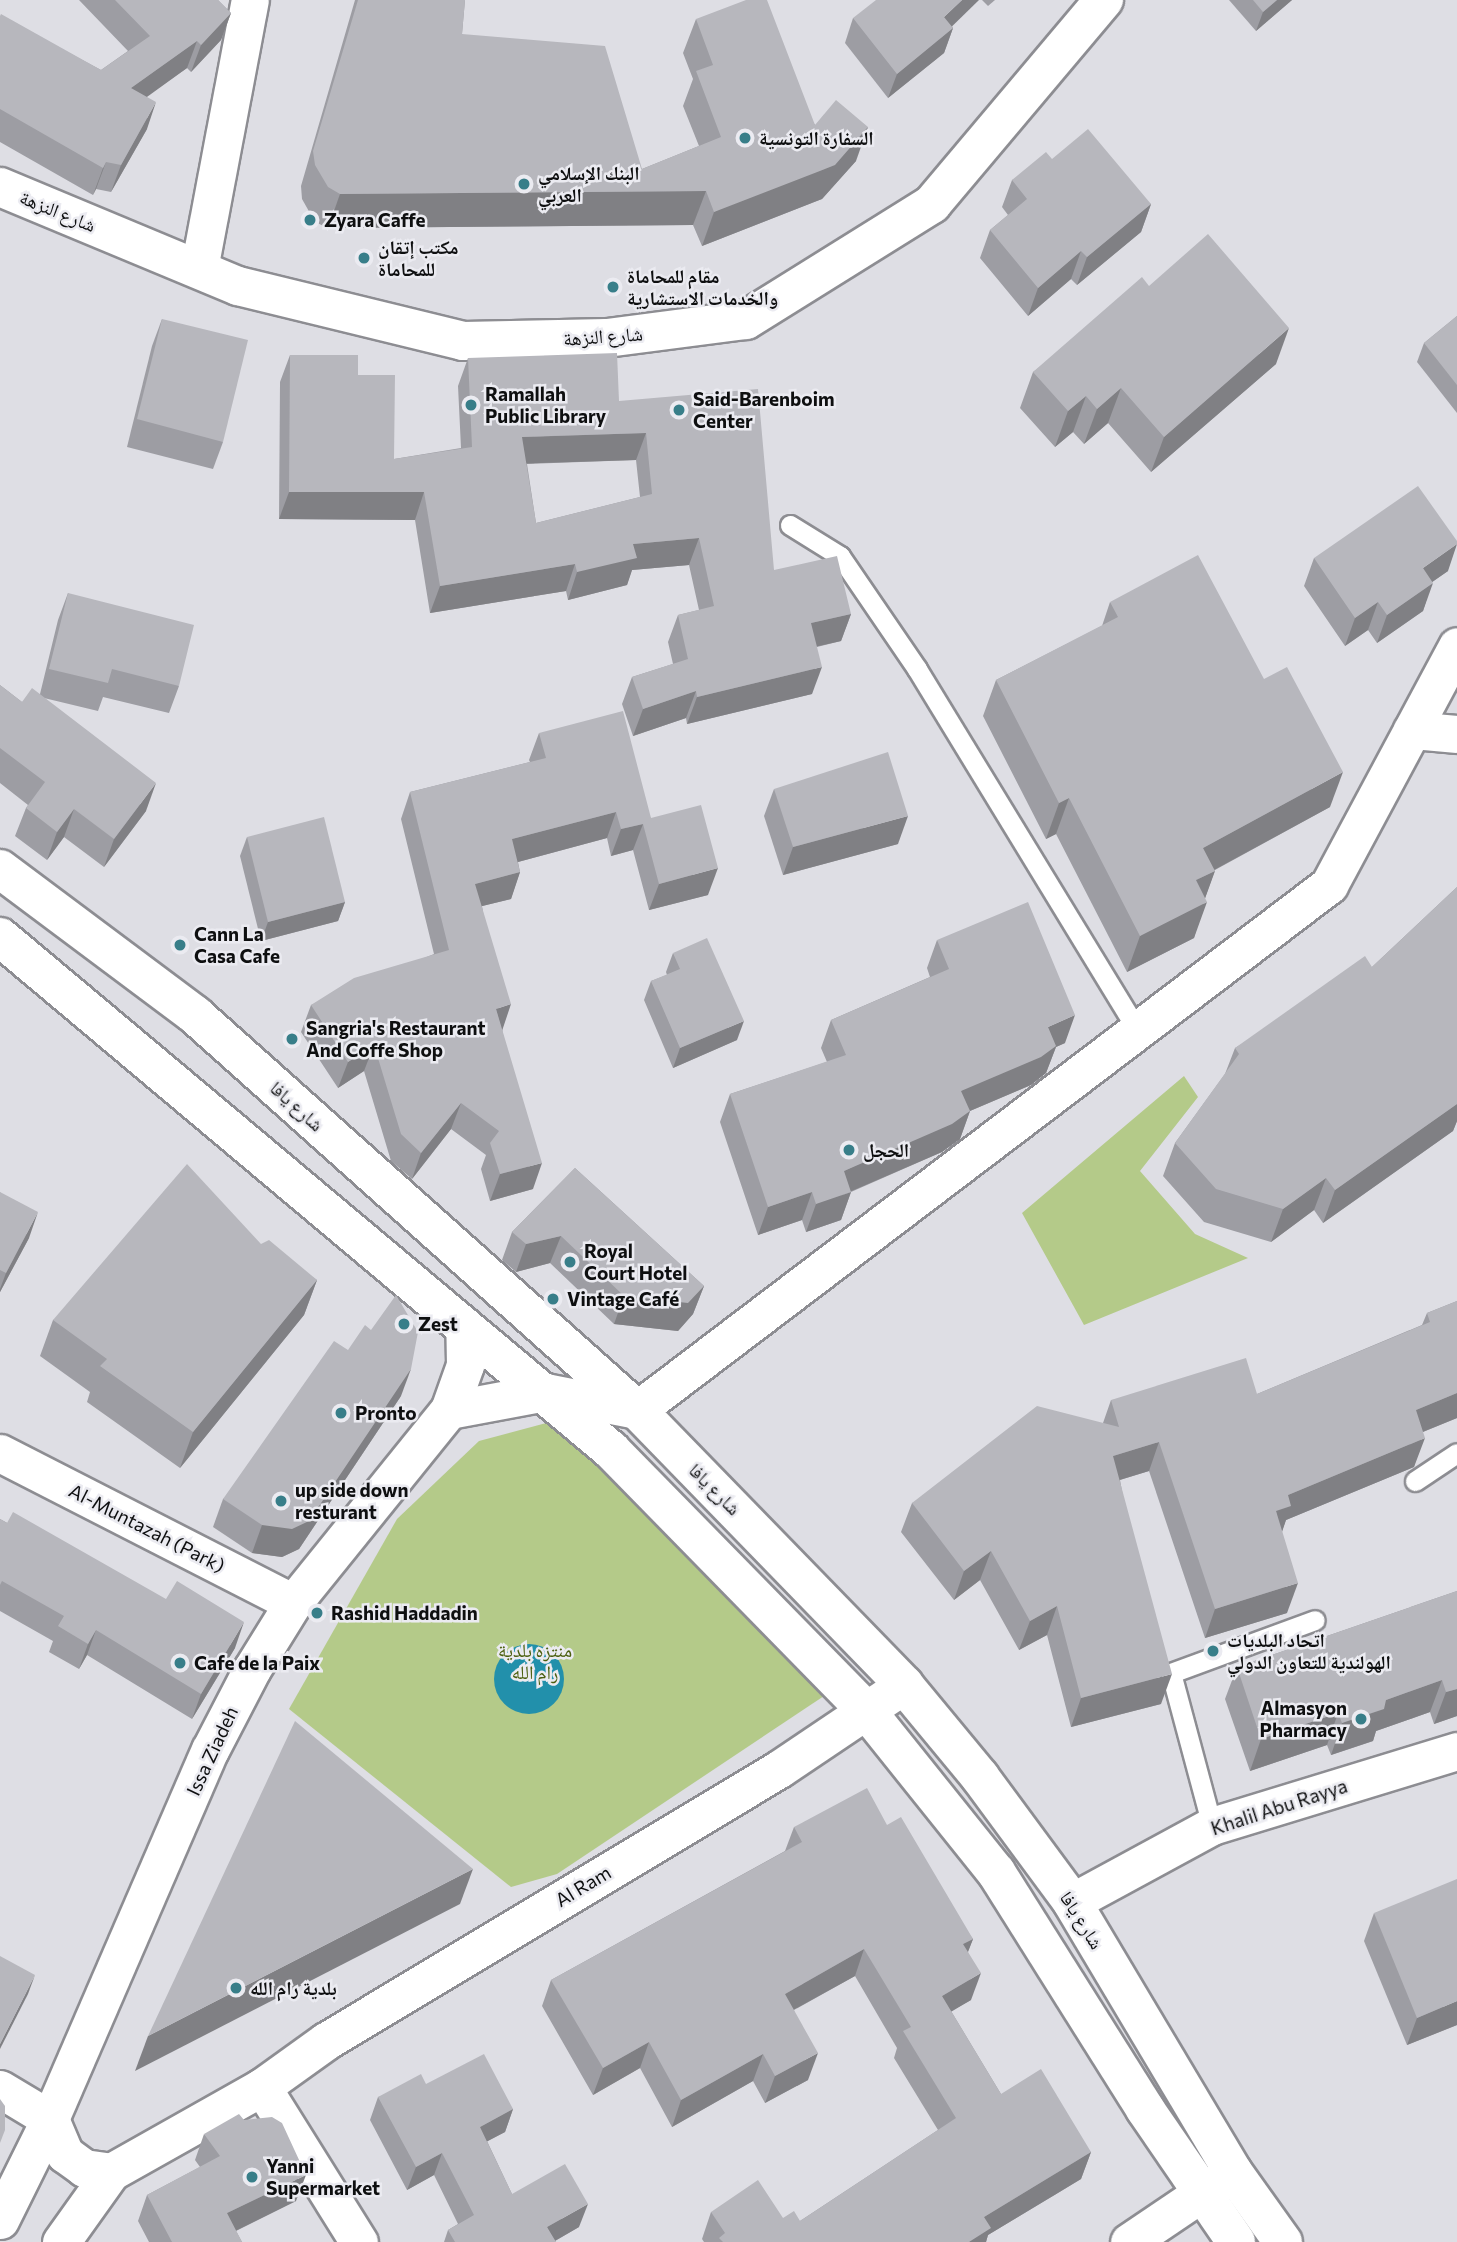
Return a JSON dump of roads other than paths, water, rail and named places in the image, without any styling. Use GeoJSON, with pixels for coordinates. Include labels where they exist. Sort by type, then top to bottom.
{"type":"FeatureCollection","features":[{"type":"Feature","properties":{"kind":"main road","name":"شارع النزهة"},"geometry":{"type":"LineString","coordinates":[[0,187],[238,286],[463,341],[607,338],[746,320],[932,204],[1104,0]]}},
{"type":"Feature","properties":{"kind":"main road","name":"شارع يافا"},"geometry":{"type":"LineString","coordinates":[[0,869],[195,1015],[637,1410],[904,1685],[980,1777],[1072,1902],[1275,2238]]}},
{"type":"Feature","properties":{"kind":"main road"},"geometry":{"type":"LineString","coordinates":[[0,937],[611,1450],[866,1710],[996,1872],[1236,2242]]}},
{"type":"Feature","properties":{"kind":"street"},"geometry":{"type":"LineString","coordinates":[[199,269],[250,0]]}},
{"type":"Feature","properties":{"kind":"street"},"geometry":{"type":"LineString","coordinates":[[449,1410],[545,1392],[637,1410],[1138,1031],[1329,885],[1457,646]]}},
{"type":"Feature","properties":{"kind":"street"},"geometry":{"type":"LineString","coordinates":[[1412,730],[1457,734]]}},
{"type":"Feature","properties":{"kind":"street","name":"Issa Ziadeh"},"geometry":{"type":"LineString","coordinates":[[0,2220],[50,2119],[210,1750],[293,1602],[449,1410],[465,1365],[464,1326]]}},
{"type":"Feature","properties":{"kind":"street","name":"Al-Muntazah (Park)"},"geometry":{"type":"LineString","coordinates":[[0,1453],[293,1602]]}},
{"type":"Feature","properties":{"kind":"street","name":"Al Ram"},"geometry":{"type":"LineString","coordinates":[[126,2165],[261,2087],[326,2041],[779,1769],[904,1685]]}},
{"type":"Feature","properties":{"kind":"street","name":"Khalil Abu Rayya"},"geometry":{"type":"LineString","coordinates":[[1072,1902],[1212,1826],[1457,1751]]}},
{"type":"Feature","properties":{"kind":"street"},"geometry":{"type":"LineString","coordinates":[[261,2087],[359,2242]]}},
{"type":"Feature","properties":{"kind":"street"},"geometry":{"type":"LineString","coordinates":[[0,2089],[50,2119],[65,2154],[84,2168],[126,2165]]}},
{"type":"Feature","properties":{"kind":"street"},"geometry":{"type":"LineString","coordinates":[[61,2242],[126,2165]]}},
{"type":"Feature","properties":{"kind":"street"},"geometry":{"type":"LineString","coordinates":[[1129,2242],[1233,2172]]}},
{"type":"Feature","properties":{"kind":"lane"},"geometry":{"type":"LineString","coordinates":[[790,525],[840,556],[917,669],[1138,1031]]}},
{"type":"Feature","properties":{"kind":"lane"},"geometry":{"type":"LineString","coordinates":[[1415,1481],[1457,1453]]}},
{"type":"Feature","properties":{"kind":"lane"},"geometry":{"type":"LineString","coordinates":[[1212,1826],[1171,1673],[1315,1620]]}},
{"type":"Feature","properties":{"kind":"water"},"geometry":{"type":"Polygon","coordinates":[[[529,1644],[548,1650],[558,1660],[564,1679],[558,1698],[548,1708],[529,1714],[510,1708],[500,1698],[494,1679],[500,1660],[510,1650],[529,1644]]]}},
{"type":"Feature","properties":{"kind":"place","name":"السفارة التونسية"},"geometry":{"type":"Point","coordinates":[745,138]}},
{"type":"Feature","properties":{"kind":"place","name":"البنك الإسلامي العربي"},"geometry":{"type":"Point","coordinates":[524,184]}},
{"type":"Feature","properties":{"kind":"place","name":"Zyara Caffe"},"geometry":{"type":"Point","coordinates":[310,220]}},
{"type":"Feature","properties":{"kind":"place","name":"مكتب إتقان للمحاماة"},"geometry":{"type":"Point","coordinates":[364,258]}},
{"type":"Feature","properties":{"kind":"place","name":"مقام للمحاماة والخدمات الاستشارية"},"geometry":{"type":"Point","coordinates":[613,287]}},
{"type":"Feature","properties":{"kind":"place","name":"Ramallah Public Library"},"geometry":{"type":"Point","coordinates":[471,405]}},
{"type":"Feature","properties":{"kind":"place","name":"Said-Barenboim Center"},"geometry":{"type":"Point","coordinates":[679,410]}},
{"type":"Feature","properties":{"kind":"place","name":"Cann La Casa Cafe"},"geometry":{"type":"Point","coordinates":[180,945]}},
{"type":"Feature","properties":{"kind":"place","name":"Sangria's Restaurant And Coffe Shop"},"geometry":{"type":"Point","coordinates":[292,1039]}},
{"type":"Feature","properties":{"kind":"place","name":"الحجل"},"geometry":{"type":"Point","coordinates":[849,1150]}},
{"type":"Feature","properties":{"kind":"place","name":"Royal Court Hotel"},"geometry":{"type":"Point","coordinates":[570,1262]}},
{"type":"Feature","properties":{"kind":"place","name":"Vintage Café"},"geometry":{"type":"Point","coordinates":[553,1299]}},
{"type":"Feature","properties":{"kind":"place","name":"Zest"},"geometry":{"type":"Point","coordinates":[404,1324]}},
{"type":"Feature","properties":{"kind":"place","name":"Pronto"},"geometry":{"type":"Point","coordinates":[341,1413]}},
{"type":"Feature","properties":{"kind":"place","name":"up side down resturant"},"geometry":{"type":"Point","coordinates":[281,1501]}},
{"type":"Feature","properties":{"kind":"place","name":"Rashid Haddadin"},"geometry":{"type":"Point","coordinates":[317,1613]}},
{"type":"Feature","properties":{"kind":"place","name":"اتحاد البلديات الهولندية للتعاون الدولي"},"geometry":{"type":"Point","coordinates":[1213,1651]}},
{"type":"Feature","properties":{"kind":"place","name":"Cafe de la Paix"},"geometry":{"type":"Point","coordinates":[180,1663]}},
{"type":"Feature","properties":{"kind":"place","name":"Almasyon Pharmacy"},"geometry":{"type":"Point","coordinates":[1361,1719]}},
{"type":"Feature","properties":{"kind":"place","name":"بلدية رام الله"},"geometry":{"type":"Point","coordinates":[236,1988]}},
{"type":"Feature","properties":{"kind":"place","name":"Yanni Supermarket"},"geometry":{"type":"Point","coordinates":[252,2177]}},
{"type":"Feature","properties":{"kind":"park label","name":"منتزه بلدية رام الله"},"geometry":{"type":"Point","coordinates":[535,1661]}}]}
